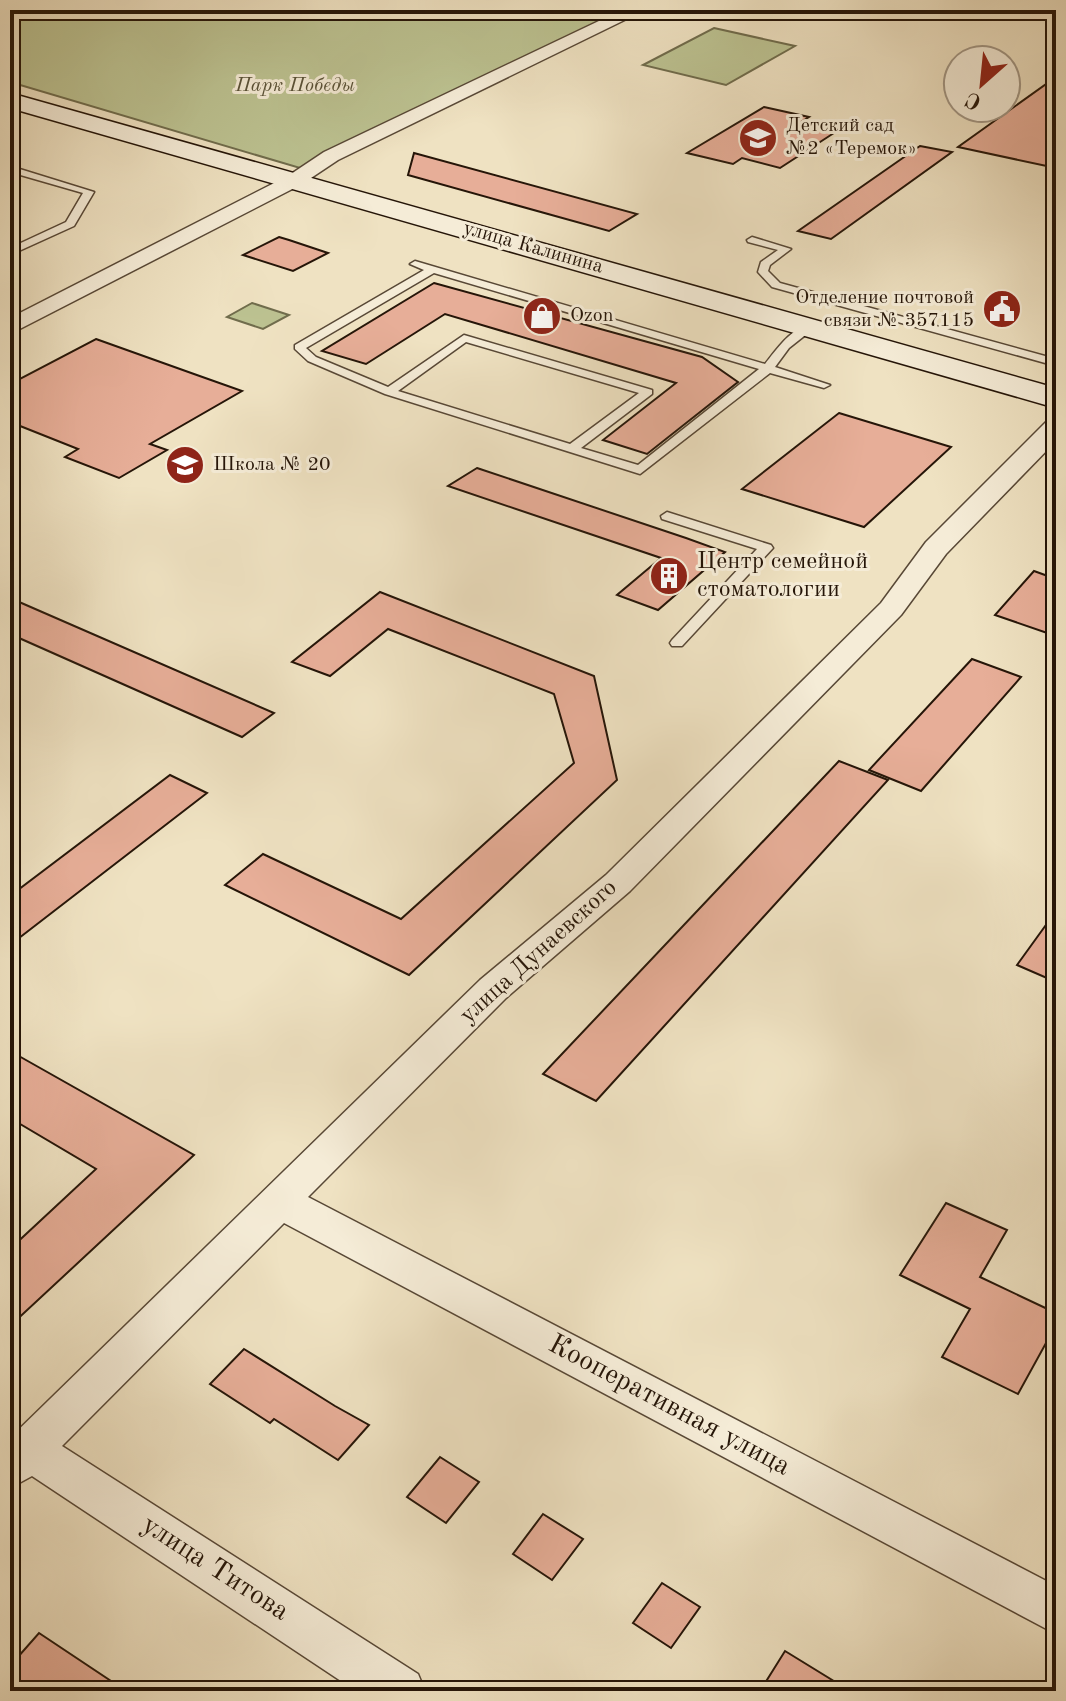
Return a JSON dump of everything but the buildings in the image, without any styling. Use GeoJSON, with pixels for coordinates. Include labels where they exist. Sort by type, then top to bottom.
{"type":"FeatureCollection","features":[{"type":"Feature","properties":{"kind":"main road","name":"улица Калинина"},"geometry":{"type":"LineString","coordinates":[[11,101],[1056,398]]}},
{"type":"Feature","properties":{"kind":"street"},"geometry":{"type":"LineString","coordinates":[[10,327],[295,180],[331,156],[636,10]]}},
{"type":"Feature","properties":{"kind":"street","name":"улица Дунаевского"},"geometry":{"type":"LineString","coordinates":[[19,1459],[493,989],[618,883],[891,609],[936,548],[1056,426]]}},
{"type":"Feature","properties":{"kind":"street","name":"Кооперативная улица"},"geometry":{"type":"LineString","coordinates":[[281,1202],[1056,1611]]}},
{"type":"Feature","properties":{"kind":"street","name":"улица Титова"},"geometry":{"type":"LineString","coordinates":[[19,1459],[400,1691]]}},
{"type":"Feature","properties":{"kind":"lane"},"geometry":{"type":"LineString","coordinates":[[10,169],[89,192],[70,224],[10,252]]}},
{"type":"Feature","properties":{"kind":"lane"},"geometry":{"type":"LineString","coordinates":[[752,240],[786,249],[765,264],[763,272],[776,285],[1056,363]]}},
{"type":"Feature","properties":{"kind":"lane"},"geometry":{"type":"LineString","coordinates":[[415,264],[824,385]]}},
{"type":"Feature","properties":{"kind":"lane"},"geometry":{"type":"LineString","coordinates":[[432,270],[299,347],[312,359],[389,392],[640,470],[767,369],[785,346],[809,327]]}},
{"type":"Feature","properties":{"kind":"lane"},"geometry":{"type":"LineString","coordinates":[[389,392],[464,338],[648,392],[573,448]]}},
{"type":"Feature","properties":{"kind":"lane"},"geometry":{"type":"LineString","coordinates":[[667,516],[766,548],[677,643]]}},
{"type":"Feature","properties":{"kind":"green space","name":"Парк Победы"},"geometry":{"type":"Polygon","coordinates":[[[10,10],[604,10],[622,14],[300,168],[10,82],[10,10]]]}},
{"type":"Feature","properties":{"kind":"green space"},"geometry":{"type":"Polygon","coordinates":[[[714,28],[795,46],[726,85],[643,65],[714,28]]]}},
{"type":"Feature","properties":{"kind":"green space"},"geometry":{"type":"Polygon","coordinates":[[[252,303],[289,315],[263,329],[227,317],[252,303]]]}},
{"type":"Feature","properties":{"kind":"water"},"geometry":{"type":"Polygon","coordinates":[[[142,10],[255,10],[183,18],[142,10]]]}},
{"type":"Feature","properties":{"kind":"place","name":"Детский сад №2 «Теремок»"},"geometry":{"type":"Point","coordinates":[758,138]}},
{"type":"Feature","properties":{"kind":"place","name":"Отделение почтовой связи № 357115"},"geometry":{"type":"Point","coordinates":[1002,309]}},
{"type":"Feature","properties":{"kind":"place","name":"Ozon"},"geometry":{"type":"Point","coordinates":[542,316]}},
{"type":"Feature","properties":{"kind":"place","name":"Школа № 20"},"geometry":{"type":"Point","coordinates":[185,465]}},
{"type":"Feature","properties":{"kind":"place","name":"Центр cемейной cтоматологии"},"geometry":{"type":"Point","coordinates":[669,576]}}]}
